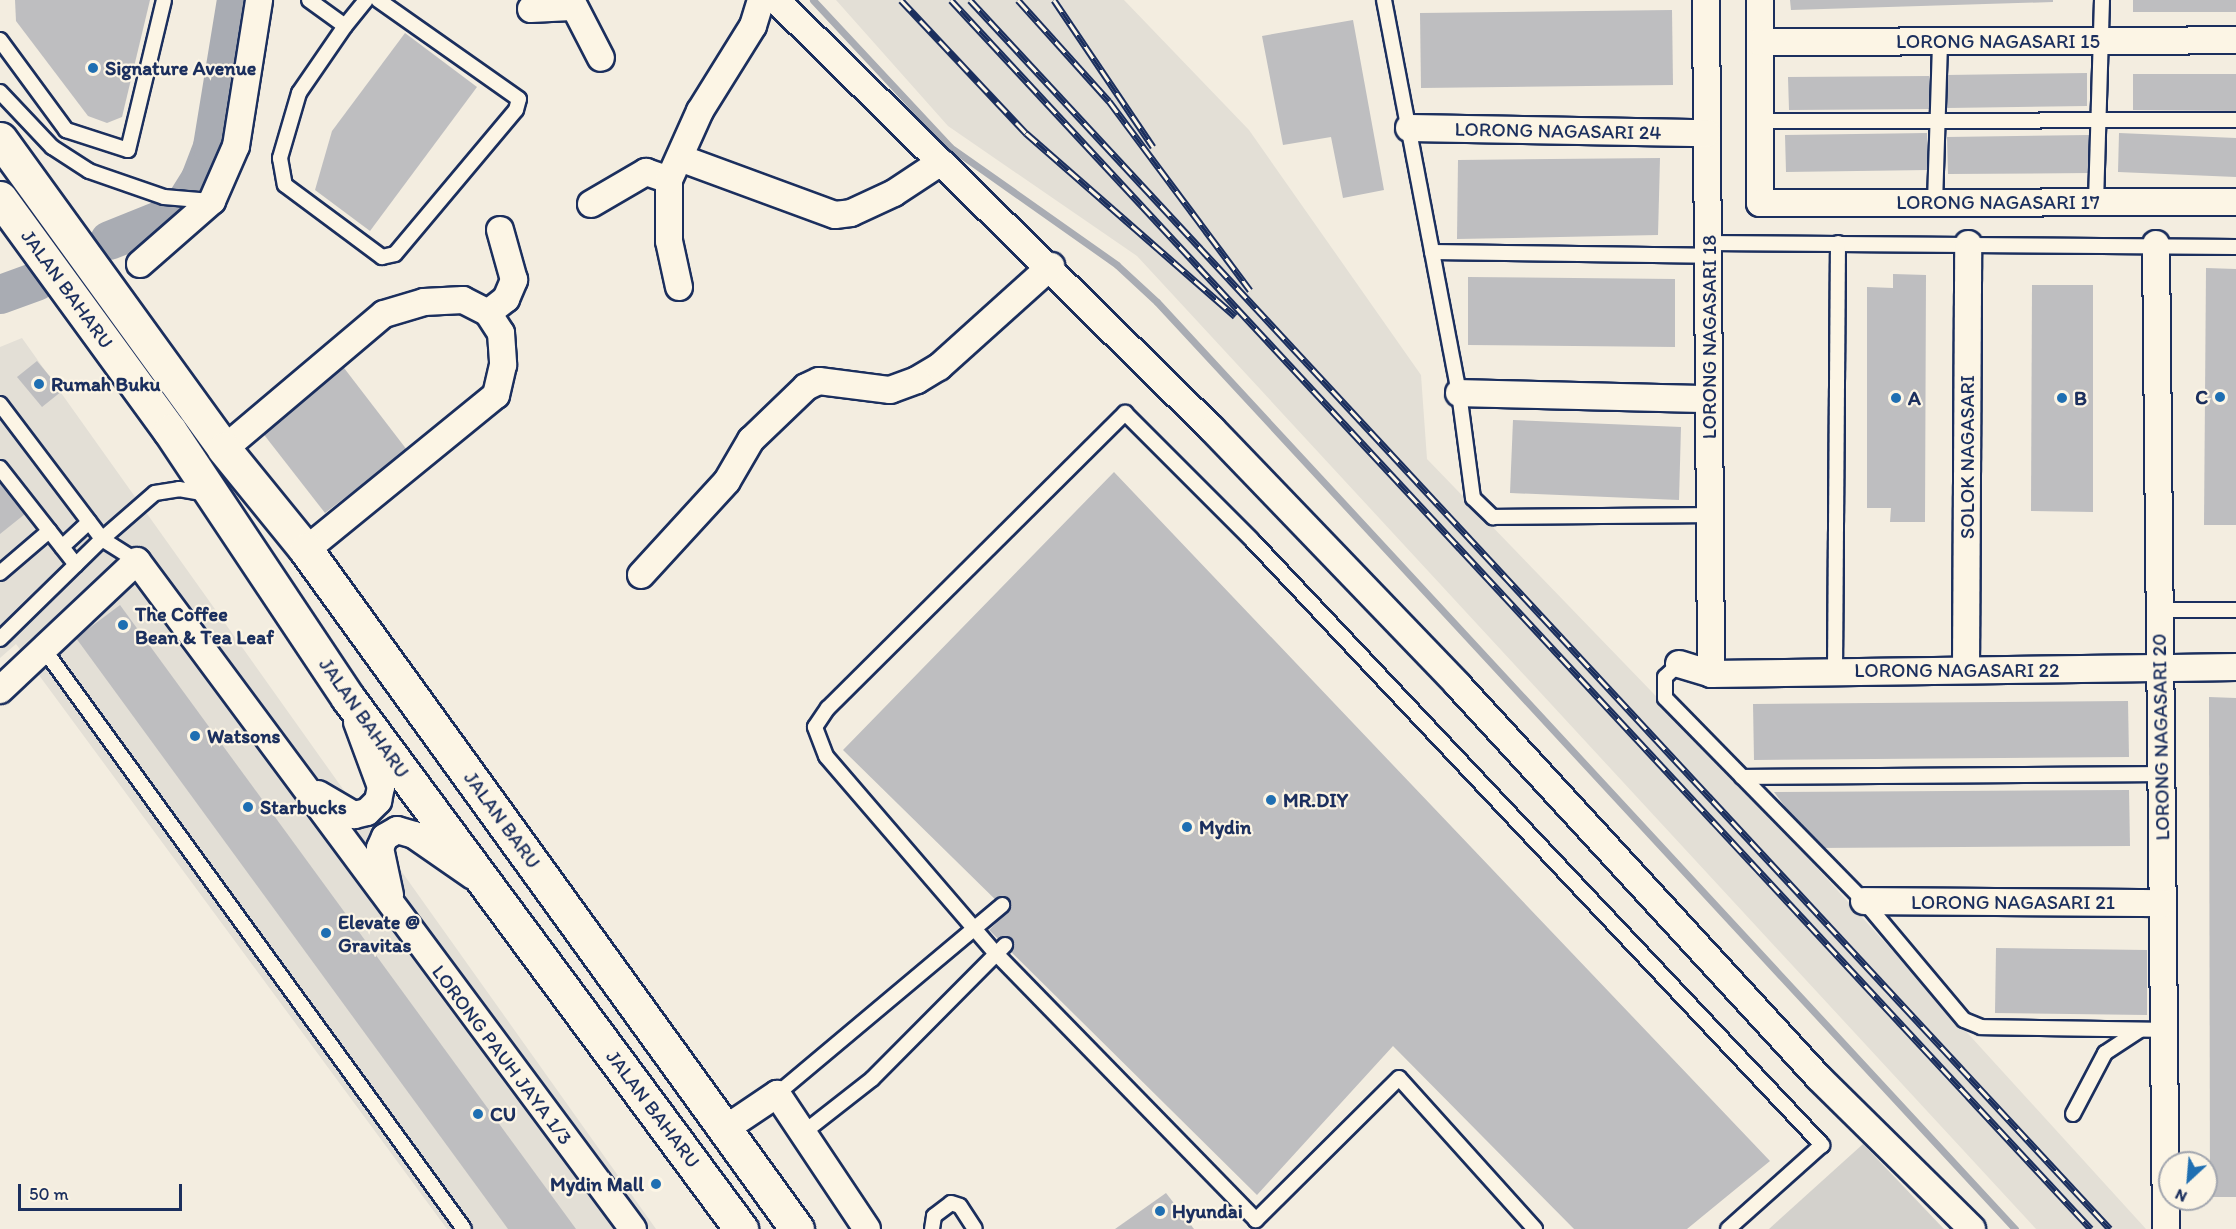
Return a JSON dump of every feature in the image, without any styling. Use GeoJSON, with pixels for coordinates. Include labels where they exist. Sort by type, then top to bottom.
{"type":"FeatureCollection","features":[{"type":"Feature","properties":{"kind":"highway","name":"JALAN BAHARU"},"geometry":{"type":"LineString","coordinates":[[4,145],[200,415]]}},
{"type":"Feature","properties":{"kind":"highway","name":"JALAN BAHARU"},"geometry":{"type":"LineString","coordinates":[[0,198],[170,431],[210,495],[348,698],[481,881],[741,1229]]}},
{"type":"Feature","properties":{"kind":"highway","name":"JALAN BARU"},"geometry":{"type":"LineString","coordinates":[[200,415],[224,449],[306,550],[797,1229]]}},
{"type":"Feature","properties":{"kind":"street"},"geometry":{"type":"LineString","coordinates":[[140,264],[206,201],[236,146],[259,0]]}},
{"type":"Feature","properties":{"kind":"street"},"geometry":{"type":"LineString","coordinates":[[679,287],[669,241],[675,169],[700,111],[753,26],[761,0]]}},
{"type":"Feature","properties":{"kind":"street"},"geometry":{"type":"LineString","coordinates":[[776,0],[1051,266],[1067,290],[1212,429],[1457,684],[1819,1078],[1972,1229]]}},
{"type":"Feature","properties":{"kind":"street","name":"LORONG NAGASARI 18"},"geometry":{"type":"LineString","coordinates":[[1706,0],[1711,674]]}},
{"type":"Feature","properties":{"kind":"street"},"geometry":{"type":"LineString","coordinates":[[1760,0],[1760,121]]}},
{"type":"Feature","properties":{"kind":"street"},"geometry":{"type":"LineString","coordinates":[[531,9],[571,4],[601,58]]}},
{"type":"Feature","properties":{"kind":"street","name":"LORONG NAGASARI 15"},"geometry":{"type":"LineString","coordinates":[[1760,42],[2236,40]]}},
{"type":"Feature","properties":{"kind":"street","name":"LORONG NAGASARI 17"},"geometry":{"type":"LineString","coordinates":[[1760,121],[1760,203],[2236,202]]}},
{"type":"Feature","properties":{"kind":"street","name":"LORONG NAGASARI 24"},"geometry":{"type":"LineString","coordinates":[[1409,128],[1707,133]]}},
{"type":"Feature","properties":{"kind":"street"},"geometry":{"type":"LineString","coordinates":[[591,204],[646,172],[675,169],[835,215],[851,213],[894,193],[941,162]]}},
{"type":"Feature","properties":{"kind":"street"},"geometry":{"type":"LineString","coordinates":[[488,313],[506,299],[513,280],[500,230]]}},
{"type":"Feature","properties":{"kind":"street","name":"SOLOK NAGASARI"},"geometry":{"type":"LineString","coordinates":[[1966,670],[1968,244]]}},
{"type":"Feature","properties":{"kind":"street","name":"LORONG NAGASARI 20"},"geometry":{"type":"LineString","coordinates":[[2157,244],[2163,903],[2152,1030],[2166,1229]]}},
{"type":"Feature","properties":{"kind":"street"},"geometry":{"type":"LineString","coordinates":[[641,575],[727,481],[751,440],[806,387],[819,381],[890,390],[917,380],[939,367],[1051,266]]}},
{"type":"Feature","properties":{"kind":"street"},"geometry":{"type":"LineString","coordinates":[[224,449],[384,314],[424,302],[463,300],[488,313],[501,333],[503,365],[495,394],[306,550]]}},
{"type":"Feature","properties":{"kind":"street"},"geometry":{"type":"LineString","coordinates":[[1459,393],[1709,399]]}},
{"type":"Feature","properties":{"kind":"street"},"geometry":{"type":"LineString","coordinates":[[0,690],[137,561]]}},
{"type":"Feature","properties":{"kind":"street","name":"LORONG PAUH JAYA 1/3"},"geometry":{"type":"LineString","coordinates":[[137,561],[301,781],[396,914],[633,1229]]}},
{"type":"Feature","properties":{"kind":"street","name":"LORONG NAGASARI 22"},"geometry":{"type":"LineString","coordinates":[[1679,664],[1711,674],[2236,667]]}},
{"type":"Feature","properties":{"kind":"street"},"geometry":{"type":"LineString","coordinates":[[301,781],[339,810],[354,815],[367,812],[378,801],[381,787],[348,698]]}},
{"type":"Feature","properties":{"kind":"street"},"geometry":{"type":"LineString","coordinates":[[396,914],[380,848],[385,837],[397,830],[414,836],[481,881]]}},
{"type":"Feature","properties":{"kind":"street","name":"LORONG NAGASARI 21"},"geometry":{"type":"LineString","coordinates":[[1864,901],[2163,903]]}},
{"type":"Feature","properties":{"kind":"street"},"geometry":{"type":"LineString","coordinates":[[725,1129],[777,1094],[867,1229]]}},
{"type":"Feature","properties":{"kind":"lane"},"geometry":{"type":"LineString","coordinates":[[0,40],[66,130],[101,145],[128,150],[132,143],[165,0]]}},
{"type":"Feature","properties":{"kind":"lane"},"geometry":{"type":"LineString","coordinates":[[309,0],[345,26]]}},
{"type":"Feature","properties":{"kind":"lane"},"geometry":{"type":"LineString","coordinates":[[366,0],[345,26],[299,93],[280,158],[285,185],[382,257],[395,254],[516,110],[519,99],[378,0]]}},
{"type":"Feature","properties":{"kind":"lane"},"geometry":{"type":"LineString","coordinates":[[1384,0],[1459,393],[1473,498],[1493,517],[1710,515]]}},
{"type":"Feature","properties":{"kind":"lane"},"geometry":{"type":"LineString","coordinates":[[2096,202],[2102,0]]}},
{"type":"Feature","properties":{"kind":"lane"},"geometry":{"type":"LineString","coordinates":[[1935,202],[1940,41]]}},
{"type":"Feature","properties":{"kind":"lane"},"geometry":{"type":"LineString","coordinates":[[0,92],[61,153],[115,183],[164,197],[206,201]]}},
{"type":"Feature","properties":{"kind":"lane"},"geometry":{"type":"LineString","coordinates":[[1760,121],[2236,120]]}},
{"type":"Feature","properties":{"kind":"lane"},"geometry":{"type":"LineString","coordinates":[[1432,252],[1708,250],[1838,243],[2157,244],[2236,247]]}},
{"type":"Feature","properties":{"kind":"lane"},"geometry":{"type":"LineString","coordinates":[[1835,671],[1838,243]]}},
{"type":"Feature","properties":{"kind":"lane"},"geometry":{"type":"LineString","coordinates":[[0,404],[102,539],[137,561]]}},
{"type":"Feature","properties":{"kind":"lane"},"geometry":{"type":"LineString","coordinates":[[1535,1229],[1399,1078],[1256,1220],[1001,950],[976,928],[826,756],[815,727],[828,708],[1125,413],[1251,539],[1822,1146],[1728,1229]]}},
{"type":"Feature","properties":{"kind":"lane"},"geometry":{"type":"LineString","coordinates":[[0,468],[76,565]]}},
{"type":"Feature","properties":{"kind":"lane"},"geometry":{"type":"LineString","coordinates":[[0,639],[102,539],[155,493],[179,489],[210,495]]}},
{"type":"Feature","properties":{"kind":"lane"},"geometry":{"type":"LineString","coordinates":[[62,547],[89,522]]}},
{"type":"Feature","properties":{"kind":"lane"},"geometry":{"type":"LineString","coordinates":[[0,573],[49,531]]}},
{"type":"Feature","properties":{"kind":"lane"},"geometry":{"type":"LineString","coordinates":[[2160,610],[2236,610]]}},
{"type":"Feature","properties":{"kind":"lane"},"geometry":{"type":"LineString","coordinates":[[43,648],[464,1229]]}},
{"type":"Feature","properties":{"kind":"lane"},"geometry":{"type":"LineString","coordinates":[[1679,664],[1665,677],[1665,698],[1864,901],[1972,1025],[2152,1030]]}},
{"type":"Feature","properties":{"kind":"lane"},"geometry":{"type":"LineString","coordinates":[[1742,777],[2162,774]]}},
{"type":"Feature","properties":{"kind":"lane"},"geometry":{"type":"LineString","coordinates":[[777,1094],[1002,905]]}},
{"type":"Feature","properties":{"kind":"lane"},"geometry":{"type":"LineString","coordinates":[[803,1133],[872,1079],[1001,950]]}},
{"type":"Feature","properties":{"kind":"lane"},"geometry":{"type":"LineString","coordinates":[[2073,1114],[2105,1053],[2152,1030]]}},
{"type":"Feature","properties":{"kind":"lane"},"geometry":{"type":"LineString","coordinates":[[932,1229],[934,1216],[951,1203],[960,1206],[975,1229]]}},
{"type":"Feature","properties":{"kind":"shaded area"},"geometry":{"type":"Polygon","coordinates":[[[836,0],[1124,0],[1249,130],[1421,375],[1427,459],[1737,780],[2146,1229],[2036,1229],[1137,256],[948,126],[836,0]]]}},
{"type":"Feature","properties":{"kind":"shaded area"},"geometry":{"type":"Polygon","coordinates":[[[22,338],[656,1229],[447,1229],[16,644],[0,658],[0,347],[22,338]]]}},
{"type":"Feature","properties":{"kind":"shaded area"},"geometry":{"type":"Polygon","coordinates":[[[1863,1144],[1944,1229],[1769,1229],[1863,1144]]]}},
{"type":"Feature","properties":{"kind":"building","name":"Signature Avenue"},"geometry":{"type":"Polygon","coordinates":[[[15,0],[150,0],[122,117],[107,123],[88,116],[16,21],[15,0]]]}},
{"type":"Feature","properties":{"kind":"building"},"geometry":{"type":"Polygon","coordinates":[[[1790,0],[2053,0],[2053,2],[1791,10],[1790,0]]]}},
{"type":"Feature","properties":{"kind":"building"},"geometry":{"type":"Polygon","coordinates":[[[2133,0],[2236,0],[2236,12],[2133,12],[2133,0]]]}},
{"type":"Feature","properties":{"kind":"building"},"geometry":{"type":"Polygon","coordinates":[[[1672,10],[1673,85],[1421,88],[1420,13],[1672,10]]]}},
{"type":"Feature","properties":{"kind":"building"},"geometry":{"type":"Polygon","coordinates":[[[1353,20],[1384,190],[1343,198],[1331,137],[1283,145],[1262,36],[1353,20]]]}},
{"type":"Feature","properties":{"kind":"building"},"geometry":{"type":"Polygon","coordinates":[[[405,33],[477,87],[370,231],[315,190],[332,131],[405,33]]]}},
{"type":"Feature","properties":{"kind":"building"},"geometry":{"type":"Polygon","coordinates":[[[2087,73],[2087,106],[1947,108],[1946,75],[2087,73]]]}},
{"type":"Feature","properties":{"kind":"building"},"geometry":{"type":"Polygon","coordinates":[[[2133,74],[2236,74],[2236,111],[2133,110],[2133,74]]]}},
{"type":"Feature","properties":{"kind":"building"},"geometry":{"type":"Polygon","coordinates":[[[1929,76],[1930,109],[1789,110],[1788,77],[1929,76]]]}},
{"type":"Feature","properties":{"kind":"building"},"geometry":{"type":"Polygon","coordinates":[[[1927,133],[1928,170],[1786,172],[1785,135],[1927,133]]]}},
{"type":"Feature","properties":{"kind":"building"},"geometry":{"type":"Polygon","coordinates":[[[2119,133],[2236,138],[2236,177],[2118,172],[2119,133]]]}},
{"type":"Feature","properties":{"kind":"building"},"geometry":{"type":"Polygon","coordinates":[[[2089,135],[2090,173],[1948,174],[1947,137],[2089,135]]]}},
{"type":"Feature","properties":{"kind":"building"},"geometry":{"type":"Polygon","coordinates":[[[1660,158],[1658,235],[1457,239],[1458,160],[1660,158]]]}},
{"type":"Feature","properties":{"kind":"building","name":"C"},"geometry":{"type":"Polygon","coordinates":[[[2206,268],[2236,269],[2236,525],[2204,525],[2206,268]]]}},
{"type":"Feature","properties":{"kind":"building","name":"A"},"geometry":{"type":"Polygon","coordinates":[[[1893,274],[1926,275],[1925,522],[1890,522],[1891,508],[1867,508],[1867,287],[1893,288],[1893,274]]]}},
{"type":"Feature","properties":{"kind":"building"},"geometry":{"type":"Polygon","coordinates":[[[1468,277],[1675,279],[1675,347],[1468,345],[1468,277]]]}},
{"type":"Feature","properties":{"kind":"building","name":"B"},"geometry":{"type":"Polygon","coordinates":[[[2032,285],[2093,285],[2093,512],[2031,511],[2032,285]]]}},
{"type":"Feature","properties":{"kind":"building","name":"Rumah Buku"},"geometry":{"type":"Polygon","coordinates":[[[37,361],[62,391],[42,407],[17,377],[37,361]]]}},
{"type":"Feature","properties":{"kind":"building"},"geometry":{"type":"Polygon","coordinates":[[[341,364],[407,450],[325,513],[258,427],[341,364]]]}},
{"type":"Feature","properties":{"kind":"building"},"geometry":{"type":"Polygon","coordinates":[[[1513,420],[1681,427],[1679,500],[1510,493],[1513,420]]]}},
{"type":"Feature","properties":{"kind":"building","name":"Mydin"},"geometry":{"type":"Polygon","coordinates":[[[1114,472],[1770,1161],[1687,1229],[1574,1229],[1393,1046],[1257,1195],[989,930],[1008,912],[843,750],[1114,472]]]}},
{"type":"Feature","properties":{"kind":"building"},"geometry":{"type":"Polygon","coordinates":[[[0,481],[25,514],[0,534],[0,481]]]}},
{"type":"Feature","properties":{"kind":"building","name":"Elevate @ Gravitas"},"geometry":{"type":"Polygon","coordinates":[[[120,605],[576,1229],[508,1229],[76,638],[120,605]]]}},
{"type":"Feature","properties":{"kind":"building"},"geometry":{"type":"Polygon","coordinates":[[[2209,697],[2236,698],[2236,1197],[2218,1197],[2218,1151],[2210,1151],[2209,697]]]}},
{"type":"Feature","properties":{"kind":"building"},"geometry":{"type":"Polygon","coordinates":[[[2128,701],[2129,757],[1754,760],[1753,704],[2128,701]]]}},
{"type":"Feature","properties":{"kind":"building"},"geometry":{"type":"Polygon","coordinates":[[[2129,790],[2130,846],[1816,848],[1774,792],[2129,790]]]}},
{"type":"Feature","properties":{"kind":"building"},"geometry":{"type":"Polygon","coordinates":[[[1996,948],[2147,950],[2147,1015],[1995,1013],[1996,948]]]}},
{"type":"Feature","properties":{"kind":"building","name":"Hyundai"},"geometry":{"type":"Polygon","coordinates":[[[1166,1193],[1194,1229],[1115,1229],[1166,1193]]]}},
{"type":"Feature","properties":{"kind":"waterway"},"geometry":{"type":"LineString","coordinates":[[109,240],[179,212],[200,178],[212,146],[236,0]]}},
{"type":"Feature","properties":{"kind":"waterway"},"geometry":{"type":"LineString","coordinates":[[813,0],[950,147],[1117,265],[1157,302],[2015,1229]]}},
{"type":"Feature","properties":{"kind":"waterway"},"geometry":{"type":"LineString","coordinates":[[0,294],[36,281]]}},
{"type":"Feature","properties":{"kind":"railway"},"geometry":{"type":"LineString","coordinates":[[901,0],[1026,133],[1235,316]]}},
{"type":"Feature","properties":{"kind":"railway"},"geometry":{"type":"LineString","coordinates":[[951,0],[2091,1229]]}},
{"type":"Feature","properties":{"kind":"railway"},"geometry":{"type":"LineString","coordinates":[[970,0],[2110,1229]]}},
{"type":"Feature","properties":{"kind":"railway"},"geometry":{"type":"LineString","coordinates":[[1018,0],[1109,101],[1250,290]]}},
{"type":"Feature","properties":{"kind":"railway"},"geometry":{"type":"LineString","coordinates":[[1054,0],[1153,147]]}},
{"type":"Feature","properties":{"kind":"place","name":"Signature Avenue"},"geometry":{"type":"Point","coordinates":[93,68]}},
{"type":"Feature","properties":{"kind":"place","name":"Rumah Buku"},"geometry":{"type":"Point","coordinates":[39,384]}},
{"type":"Feature","properties":{"kind":"place","name":"C"},"geometry":{"type":"Point","coordinates":[2220,397]}},
{"type":"Feature","properties":{"kind":"place","name":"A"},"geometry":{"type":"Point","coordinates":[1896,398]}},
{"type":"Feature","properties":{"kind":"place","name":"B"},"geometry":{"type":"Point","coordinates":[2062,398]}},
{"type":"Feature","properties":{"kind":"place","name":"The Coffee Bean & Tea Leaf"},"geometry":{"type":"Point","coordinates":[123,625]}},
{"type":"Feature","properties":{"kind":"place","name":"Watsons"},"geometry":{"type":"Point","coordinates":[195,736]}},
{"type":"Feature","properties":{"kind":"place","name":"MR.DIY"},"geometry":{"type":"Point","coordinates":[1271,800]}},
{"type":"Feature","properties":{"kind":"place","name":"Starbucks"},"geometry":{"type":"Point","coordinates":[248,807]}},
{"type":"Feature","properties":{"kind":"place","name":"Mydin"},"geometry":{"type":"Point","coordinates":[1187,827]}},
{"type":"Feature","properties":{"kind":"place","name":"Elevate @ Gravitas"},"geometry":{"type":"Point","coordinates":[326,933]}},
{"type":"Feature","properties":{"kind":"place","name":"CU"},"geometry":{"type":"Point","coordinates":[478,1114]}},
{"type":"Feature","properties":{"kind":"place","name":"Mydin Mall"},"geometry":{"type":"Point","coordinates":[656,1184]}},
{"type":"Feature","properties":{"kind":"place","name":"Hyundai"},"geometry":{"type":"Point","coordinates":[1160,1211]}}]}
